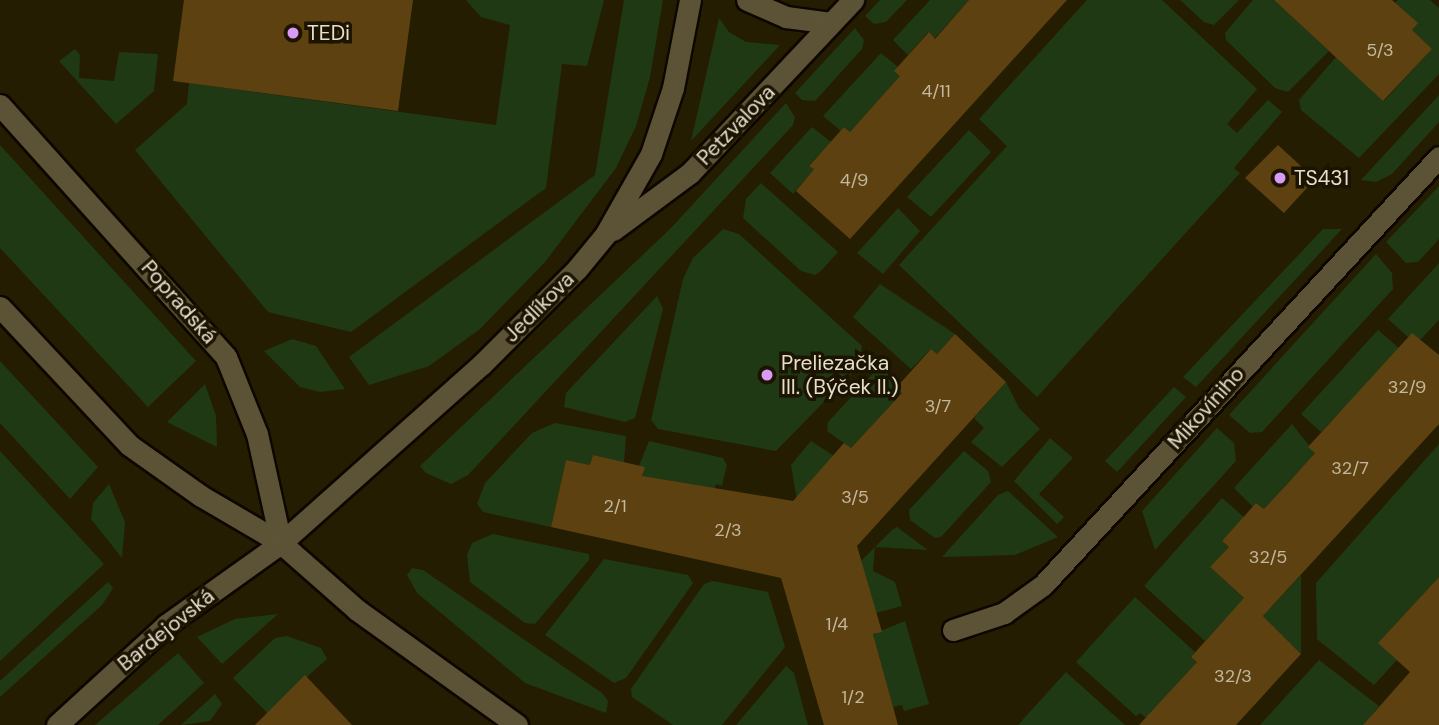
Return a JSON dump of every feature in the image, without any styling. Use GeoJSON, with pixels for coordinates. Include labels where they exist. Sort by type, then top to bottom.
{"type":"FeatureCollection","features":[{"type":"Feature","properties":{"kind":"street","name":"Jedlíkova"},"geometry":{"type":"LineString","coordinates":[[281,543],[490,356],[605,235],[650,154],[663,119],[690,0]]}},
{"type":"Feature","properties":{"kind":"street"},"geometry":{"type":"LineString","coordinates":[[747,0],[786,17],[831,23]]}},
{"type":"Feature","properties":{"kind":"street","name":"Petzvalova"},"geometry":{"type":"LineString","coordinates":[[605,235],[690,173],[853,0]]}},
{"type":"Feature","properties":{"kind":"street","name":"Popradská"},"geometry":{"type":"LineString","coordinates":[[0,105],[226,357],[257,434],[281,543]]}},
{"type":"Feature","properties":{"kind":"street","name":"Mikovíniho"},"geometry":{"type":"LineString","coordinates":[[953,630],[1004,612],[1044,585],[1439,157]]}},
{"type":"Feature","properties":{"kind":"street"},"geometry":{"type":"LineString","coordinates":[[0,307],[130,445],[201,496],[281,543],[358,610],[517,725]]}},
{"type":"Feature","properties":{"kind":"street","name":"Bardejovská"},"geometry":{"type":"LineString","coordinates":[[57,725],[166,625],[281,543]]}},
{"type":"Feature","properties":{"kind":"green space"},"geometry":{"type":"Polygon","coordinates":[[[466,0],[604,0],[587,66],[562,64],[546,188],[351,332],[268,312],[135,150],[187,104],[189,83],[496,125],[510,25],[481,17],[466,0]]]}},
{"type":"Feature","properties":{"kind":"green space"},"geometry":{"type":"Polygon","coordinates":[[[624,0],[663,0],[650,77],[636,126],[616,168],[545,262],[480,329],[429,366],[369,385],[349,357],[595,175],[624,0]]]}},
{"type":"Feature","properties":{"kind":"green space"},"geometry":{"type":"Polygon","coordinates":[[[880,0],[907,0],[886,22],[874,24],[865,16],[880,0]]]}},
{"type":"Feature","properties":{"kind":"green space"},"geometry":{"type":"Polygon","coordinates":[[[930,0],[969,0],[934,39],[928,32],[908,55],[893,40],[930,0]]]}},
{"type":"Feature","properties":{"kind":"green space"},"geometry":{"type":"Polygon","coordinates":[[[1087,0],[1162,0],[1257,89],[1227,124],[1237,133],[1268,100],[1282,112],[1234,168],[1240,173],[1037,397],[899,265],[1007,146],[979,119],[1087,0]]]}},
{"type":"Feature","properties":{"kind":"green space"},"geometry":{"type":"Polygon","coordinates":[[[1180,0],[1239,0],[1214,25],[1204,22],[1180,0]]]}},
{"type":"Feature","properties":{"kind":"green space"},"geometry":{"type":"Polygon","coordinates":[[[1253,0],[1274,0],[1329,51],[1288,92],[1275,88],[1226,40],[1225,33],[1253,0]]]}},
{"type":"Feature","properties":{"kind":"green space"},"geometry":{"type":"Polygon","coordinates":[[[1398,0],[1430,0],[1439,8],[1439,74],[1359,158],[1301,110],[1299,100],[1336,57],[1384,101],[1432,49],[1412,30],[1417,23],[1395,3],[1398,0]]]}},
{"type":"Feature","properties":{"kind":"green space"},"geometry":{"type":"Polygon","coordinates":[[[719,18],[729,32],[746,42],[780,45],[691,141],[719,18]]]}},
{"type":"Feature","properties":{"kind":"green space"},"geometry":{"type":"Polygon","coordinates":[[[855,28],[864,40],[862,49],[815,101],[802,100],[795,93],[855,28]]]}},
{"type":"Feature","properties":{"kind":"green space"},"geometry":{"type":"Polygon","coordinates":[[[75,49],[80,55],[79,78],[114,81],[119,52],[158,54],[154,91],[116,124],[59,61],[75,49]]]}},
{"type":"Feature","properties":{"kind":"green space"},"geometry":{"type":"Polygon","coordinates":[[[881,53],[898,67],[900,76],[850,132],[844,127],[841,131],[823,116],[881,53]]]}},
{"type":"Feature","properties":{"kind":"green space"},"geometry":{"type":"Polygon","coordinates":[[[1439,95],[1439,122],[1392,174],[1376,182],[1361,180],[1439,95]]]}},
{"type":"Feature","properties":{"kind":"green space"},"geometry":{"type":"Polygon","coordinates":[[[786,103],[795,117],[793,125],[468,475],[451,484],[426,473],[420,466],[670,229],[786,103]]]}},
{"type":"Feature","properties":{"kind":"green space"},"geometry":{"type":"Polygon","coordinates":[[[812,127],[831,142],[809,165],[814,169],[793,194],[770,173],[812,127]]]}},
{"type":"Feature","properties":{"kind":"green space"},"geometry":{"type":"Polygon","coordinates":[[[969,130],[991,152],[931,217],[907,197],[969,130]]]}},
{"type":"Feature","properties":{"kind":"green space"},"geometry":{"type":"Polygon","coordinates":[[[0,145],[196,361],[148,407],[0,248],[0,145]]]}},
{"type":"Feature","properties":{"kind":"green space"},"geometry":{"type":"Polygon","coordinates":[[[761,183],[838,252],[815,275],[801,271],[743,218],[746,199],[761,183]]]}},
{"type":"Feature","properties":{"kind":"green space"},"geometry":{"type":"Polygon","coordinates":[[[1439,186],[1439,239],[1418,262],[1406,263],[1386,242],[1439,186]]]}},
{"type":"Feature","properties":{"kind":"green space"},"geometry":{"type":"Polygon","coordinates":[[[898,208],[920,231],[883,274],[857,253],[898,208]]]}},
{"type":"Feature","properties":{"kind":"green space"},"geometry":{"type":"Polygon","coordinates":[[[723,229],[739,234],[862,346],[859,366],[776,451],[658,429],[651,420],[683,279],[693,258],[723,229]]]}},
{"type":"Feature","properties":{"kind":"green space"},"geometry":{"type":"Polygon","coordinates":[[[1323,229],[1342,229],[1196,387],[1183,377],[1323,229]]]}},
{"type":"Feature","properties":{"kind":"green space"},"geometry":{"type":"Polygon","coordinates":[[[1376,254],[1392,273],[1393,289],[1262,432],[1250,433],[1229,415],[1376,254]]]}},
{"type":"Feature","properties":{"kind":"green space"},"geometry":{"type":"Polygon","coordinates":[[[1439,263],[1439,320],[1420,340],[1408,337],[1388,319],[1439,263]]]}},
{"type":"Feature","properties":{"kind":"green space"},"geometry":{"type":"Polygon","coordinates":[[[880,284],[955,334],[937,354],[931,349],[911,369],[853,317],[880,284]]]}},
{"type":"Feature","properties":{"kind":"green space"},"geometry":{"type":"Polygon","coordinates":[[[657,296],[663,309],[635,418],[625,422],[564,407],[566,393],[657,296]]]}},
{"type":"Feature","properties":{"kind":"green space"},"geometry":{"type":"Polygon","coordinates":[[[1378,330],[1399,348],[1349,416],[1342,410],[1321,432],[1301,414],[1378,330]]]}},
{"type":"Feature","properties":{"kind":"green space"},"geometry":{"type":"Polygon","coordinates":[[[292,339],[316,346],[345,389],[320,392],[300,387],[264,351],[292,339]]]}},
{"type":"Feature","properties":{"kind":"green space"},"geometry":{"type":"Polygon","coordinates":[[[0,361],[98,467],[70,499],[0,423],[0,361]]]}},
{"type":"Feature","properties":{"kind":"green space"},"geometry":{"type":"Polygon","coordinates":[[[881,365],[901,381],[896,387],[902,393],[851,448],[827,431],[828,422],[881,365]]]}},
{"type":"Feature","properties":{"kind":"green space"},"geometry":{"type":"Polygon","coordinates":[[[1006,382],[1019,408],[1040,429],[1002,467],[971,442],[984,428],[974,418],[1006,382]]]}},
{"type":"Feature","properties":{"kind":"green space"},"geometry":{"type":"Polygon","coordinates":[[[205,384],[216,416],[217,447],[167,422],[205,384]]]}},
{"type":"Feature","properties":{"kind":"green space"},"geometry":{"type":"Polygon","coordinates":[[[1174,387],[1186,397],[1117,472],[1105,461],[1174,387]]]}},
{"type":"Feature","properties":{"kind":"green space"},"geometry":{"type":"Polygon","coordinates":[[[555,423],[626,436],[624,463],[593,455],[590,465],[566,460],[551,527],[483,512],[477,504],[485,483],[532,433],[555,423]]]}},
{"type":"Feature","properties":{"kind":"green space"},"geometry":{"type":"Polygon","coordinates":[[[1292,424],[1315,453],[1264,509],[1256,503],[1253,507],[1234,488],[1292,424]]]}},
{"type":"Feature","properties":{"kind":"green space"},"geometry":{"type":"Polygon","coordinates":[[[1217,428],[1234,443],[1236,461],[1155,550],[1142,511],[1217,428]]]}},
{"type":"Feature","properties":{"kind":"green space"},"geometry":{"type":"Polygon","coordinates":[[[1050,438],[1073,458],[1039,494],[1064,517],[1057,524],[1014,481],[1050,438]]]}},
{"type":"Feature","properties":{"kind":"green space"},"geometry":{"type":"Polygon","coordinates":[[[649,441],[723,458],[727,465],[722,486],[716,484],[714,492],[642,477],[644,467],[639,466],[649,441]]]}},
{"type":"Feature","properties":{"kind":"green space"},"geometry":{"type":"Polygon","coordinates":[[[811,441],[834,456],[798,506],[791,465],[811,441]]]}},
{"type":"Feature","properties":{"kind":"green space"},"geometry":{"type":"Polygon","coordinates":[[[1439,444],[1439,577],[1379,642],[1397,660],[1374,685],[1317,639],[1316,583],[1439,444]]]}},
{"type":"Feature","properties":{"kind":"green space"},"geometry":{"type":"Polygon","coordinates":[[[0,451],[104,564],[0,661],[0,451]]]}},
{"type":"Feature","properties":{"kind":"green space"},"geometry":{"type":"Polygon","coordinates":[[[964,451],[988,471],[991,482],[941,537],[935,538],[910,520],[909,510],[964,451]]]}},
{"type":"Feature","properties":{"kind":"green space"},"geometry":{"type":"Polygon","coordinates":[[[109,484],[125,522],[122,558],[91,519],[93,503],[109,484]]]}},
{"type":"Feature","properties":{"kind":"green space"},"geometry":{"type":"Polygon","coordinates":[[[1008,491],[1058,537],[1015,555],[942,557],[998,495],[1008,491]]]}},
{"type":"Feature","properties":{"kind":"green space"},"geometry":{"type":"Polygon","coordinates":[[[1222,498],[1244,517],[1222,541],[1229,547],[1210,567],[1250,604],[1225,619],[1205,641],[1144,586],[1222,498]]]}},
{"type":"Feature","properties":{"kind":"green space"},"geometry":{"type":"Polygon","coordinates":[[[897,527],[928,550],[875,547],[897,527]]]}},
{"type":"Feature","properties":{"kind":"green space"},"geometry":{"type":"Polygon","coordinates":[[[493,534],[589,554],[589,560],[535,624],[525,623],[470,582],[467,555],[472,543],[493,534]]]}},
{"type":"Feature","properties":{"kind":"green space"},"geometry":{"type":"Polygon","coordinates":[[[875,547],[873,571],[895,582],[902,606],[876,613],[853,569],[875,547]]]}},
{"type":"Feature","properties":{"kind":"green space"},"geometry":{"type":"Polygon","coordinates":[[[604,559],[688,575],[693,583],[626,678],[614,683],[545,635],[604,559]]]}},
{"type":"Feature","properties":{"kind":"green space"},"geometry":{"type":"Polygon","coordinates":[[[412,568],[423,570],[602,693],[608,701],[606,713],[525,683],[417,593],[407,575],[412,568]]]}},
{"type":"Feature","properties":{"kind":"green space"},"geometry":{"type":"Polygon","coordinates":[[[1301,575],[1301,654],[1263,616],[1301,575]]]}},
{"type":"Feature","properties":{"kind":"green space"},"geometry":{"type":"Polygon","coordinates":[[[713,581],[768,592],[785,647],[722,725],[673,725],[632,697],[631,689],[704,584],[713,581]]]}},
{"type":"Feature","properties":{"kind":"green space"},"geometry":{"type":"Polygon","coordinates":[[[108,582],[113,588],[102,605],[0,697],[0,681],[108,582]]]}},
{"type":"Feature","properties":{"kind":"green space"},"geometry":{"type":"Polygon","coordinates":[[[1135,597],[1195,652],[1191,657],[1197,662],[1146,718],[1140,713],[1136,716],[1076,662],[1135,597]]]}},
{"type":"Feature","properties":{"kind":"green space"},"geometry":{"type":"Polygon","coordinates":[[[278,614],[222,664],[197,637],[235,619],[278,614]]]}},
{"type":"Feature","properties":{"kind":"green space"},"geometry":{"type":"Polygon","coordinates":[[[905,621],[929,704],[904,711],[902,705],[893,707],[873,634],[905,621]]]}},
{"type":"Feature","properties":{"kind":"green space"},"geometry":{"type":"Polygon","coordinates":[[[287,636],[321,648],[327,659],[274,706],[279,725],[233,678],[275,638],[287,636]]]}},
{"type":"Feature","properties":{"kind":"green space"},"geometry":{"type":"Polygon","coordinates":[[[178,653],[204,683],[158,725],[95,725],[178,653]]]}},
{"type":"Feature","properties":{"kind":"green space"},"geometry":{"type":"Polygon","coordinates":[[[1319,660],[1379,706],[1371,716],[1380,725],[1260,725],[1319,660]]]}},
{"type":"Feature","properties":{"kind":"green space"},"geometry":{"type":"Polygon","coordinates":[[[786,666],[794,673],[808,725],[736,725],[786,666]]]}},
{"type":"Feature","properties":{"kind":"green space"},"geometry":{"type":"Polygon","coordinates":[[[1066,672],[1125,725],[1018,725],[1066,672]]]}},
{"type":"Feature","properties":{"kind":"green space"},"geometry":{"type":"Polygon","coordinates":[[[215,694],[222,704],[210,721],[181,725],[215,694]]]}},
{"type":"Feature","properties":{"kind":"building"},"geometry":{"type":"Polygon","coordinates":[[[184,0],[413,0],[398,111],[173,81],[184,0]]]}},
{"type":"Feature","properties":{"kind":"building"},"geometry":{"type":"Polygon","coordinates":[[[969,0],[1067,0],[850,239],[796,191],[814,169],[809,166],[844,127],[850,132],[900,76],[894,71],[929,32],[935,39],[969,0]]]}},
{"type":"Feature","properties":{"kind":"building"},"geometry":{"type":"Polygon","coordinates":[[[1274,0],[1392,0],[1418,23],[1412,30],[1432,49],[1383,101],[1274,0]]]}},
{"type":"Feature","properties":{"kind":"building","name":"TS431"},"geometry":{"type":"Polygon","coordinates":[[[1278,145],[1315,179],[1284,213],[1245,178],[1278,145]]]}},
{"type":"Feature","properties":{"kind":"building"},"geometry":{"type":"Polygon","coordinates":[[[1412,333],[1439,355],[1439,424],[1263,616],[1301,654],[1236,725],[1139,725],[1197,662],[1191,657],[1244,598],[1210,567],[1229,547],[1222,541],[1256,503],[1264,509],[1288,483],[1315,453],[1308,447],[1412,333]]]}},
{"type":"Feature","properties":{"kind":"building"},"geometry":{"type":"Polygon","coordinates":[[[955,334],[1006,382],[857,546],[882,632],[873,634],[898,725],[824,725],[781,578],[551,527],[566,460],[590,465],[593,455],[645,467],[642,476],[793,501],[844,443],[851,448],[902,393],[896,388],[931,349],[937,354],[955,334]]]}},
{"type":"Feature","properties":{"kind":"building"},"geometry":{"type":"Polygon","coordinates":[[[1439,577],[1439,725],[1363,725],[1410,672],[1378,643],[1439,577]]]}},
{"type":"Feature","properties":{"kind":"building"},"geometry":{"type":"Polygon","coordinates":[[[305,675],[352,725],[255,725],[305,675]]]}},
{"type":"Feature","properties":{"kind":"place","name":"TEDi"},"geometry":{"type":"Point","coordinates":[293,33]}},
{"type":"Feature","properties":{"kind":"place","name":"TS431"},"geometry":{"type":"Point","coordinates":[1280,178]}},
{"type":"Feature","properties":{"kind":"place","name":"Preliezačka III. (Býček II.)"},"geometry":{"type":"Point","coordinates":[767,375]}}]}
